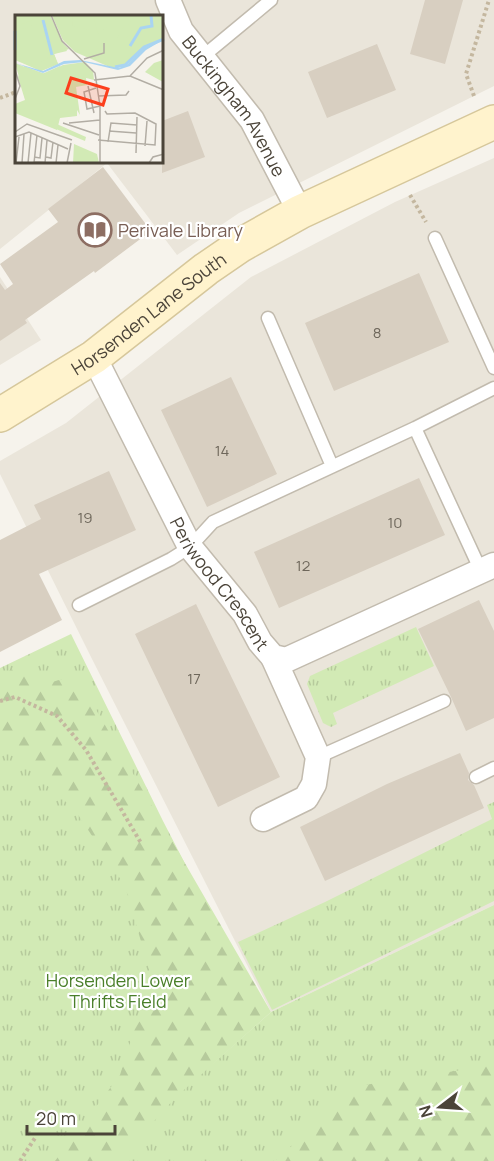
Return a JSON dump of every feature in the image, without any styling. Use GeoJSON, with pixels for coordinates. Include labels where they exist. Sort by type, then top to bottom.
{"type":"FeatureCollection","features":[{"type":"Feature","properties":{"kind":"street","name":"Buckingham Avenue"},"geometry":{"type":"LineString","coordinates":[[168,0],[181,31],[252,120],[300,212]]}},
{"type":"Feature","properties":{"kind":"street","name":"Horsenden Lane South"},"geometry":{"type":"LineString","coordinates":[[0,415],[94,357],[206,269],[241,245],[300,212],[490,124]]}},
{"type":"Feature","properties":{"kind":"street","name":"Periwood Crescent"},"geometry":{"type":"LineString","coordinates":[[94,357],[190,547],[245,614],[260,642],[273,657],[286,660],[488,568]]}},
{"type":"Feature","properties":{"kind":"street"},"geometry":{"type":"LineString","coordinates":[[263,819],[306,798],[314,784],[318,757],[273,657]]}},
{"type":"Feature","properties":{"kind":"lane"},"geometry":{"type":"LineString","coordinates":[[201,58],[271,0]]}},
{"type":"Feature","properties":{"kind":"lane"},"geometry":{"type":"LineString","coordinates":[[435,238],[494,368]]}},
{"type":"Feature","properties":{"kind":"lane"},"geometry":{"type":"LineString","coordinates":[[268,318],[332,466]]}},
{"type":"Feature","properties":{"kind":"lane"},"geometry":{"type":"LineString","coordinates":[[79,605],[171,559],[190,547],[213,522],[415,428],[494,388]]}},
{"type":"Feature","properties":{"kind":"lane"},"geometry":{"type":"LineString","coordinates":[[415,428],[488,568]]}},
{"type":"Feature","properties":{"kind":"lane"},"geometry":{"type":"LineString","coordinates":[[318,757],[444,701]]}},
{"type":"Feature","properties":{"kind":"lane"},"geometry":{"type":"LineString","coordinates":[[476,777],[494,768]]}},
{"type":"Feature","properties":{"kind":"path"},"geometry":{"type":"LineString","coordinates":[[489,0],[466,74],[490,124]]}},
{"type":"Feature","properties":{"kind":"path"},"geometry":{"type":"LineString","coordinates":[[0,98],[15,92]]}},
{"type":"Feature","properties":{"kind":"path"},"geometry":{"type":"LineString","coordinates":[[395,168],[435,238]]}},
{"type":"Feature","properties":{"kind":"path"},"geometry":{"type":"LineString","coordinates":[[0,701],[15,697],[57,716],[86,750],[141,843]]}},
{"type":"Feature","properties":{"kind":"path"},"geometry":{"type":"LineString","coordinates":[[20,1161],[35,1138]]}},
{"type":"Feature","properties":{"kind":"shaded area"},"geometry":{"type":"Polygon","coordinates":[[[0,0],[494,0],[494,86],[239,213],[177,255],[108,164],[164,164],[164,15],[15,15],[15,164],[106,164],[0,249],[0,0]]]}},
{"type":"Feature","properties":{"kind":"shaded area"},"geometry":{"type":"Polygon","coordinates":[[[494,158],[494,905],[271,1012],[0,474],[0,461],[66,423],[251,277],[395,202],[494,158]]]}},
{"type":"Feature","properties":{"kind":"shaded area"},"geometry":{"type":"Polygon","coordinates":[[[0,277],[41,340],[0,365],[0,277]]]}},
{"type":"Feature","properties":{"kind":"green space"},"geometry":{"type":"Polygon","coordinates":[[[416,627],[434,666],[333,713],[337,724],[331,727],[323,723],[307,684],[310,676],[416,627]]]}},
{"type":"Feature","properties":{"kind":"green space","name":"Horsenden Lower Thrifts Field"},"geometry":{"type":"Polygon","coordinates":[[[71,634],[163,821],[256,1001],[210,1066],[271,1012],[494,905],[494,1161],[0,1161],[0,668],[71,634]]]}},
{"type":"Feature","properties":{"kind":"green space"},"geometry":{"type":"Polygon","coordinates":[[[26,663],[42,685],[76,675],[271,1012],[175,1098],[118,1161],[55,1161],[120,1075],[151,976],[125,886],[75,810],[0,744],[0,675],[26,663]]]}},
{"type":"Feature","properties":{"kind":"green space"},"geometry":{"type":"Polygon","coordinates":[[[494,802],[494,901],[272,1010],[238,942],[325,902],[492,819],[487,805],[494,802]]]}},
{"type":"Feature","properties":{"kind":"green space"},"geometry":{"type":"Polygon","coordinates":[[[494,1065],[494,1161],[275,1161],[358,1086],[494,1065]]]}},
{"type":"Feature","properties":{"kind":"building"},"geometry":{"type":"Polygon","coordinates":[[[425,0],[463,0],[445,64],[410,54],[425,0]]]}},
{"type":"Feature","properties":{"kind":"building"},"geometry":{"type":"Polygon","coordinates":[[[377,44],[396,90],[327,118],[308,72],[377,44]]]}},
{"type":"Feature","properties":{"kind":"building"},"geometry":{"type":"Polygon","coordinates":[[[188,111],[205,157],[162,173],[164,120],[188,111]]]}},
{"type":"Feature","properties":{"kind":"building"},"geometry":{"type":"Polygon","coordinates":[[[103,167],[151,231],[95,273],[94,271],[25,320],[27,323],[0,341],[0,283],[5,290],[13,284],[0,264],[58,222],[48,209],[103,167]]]}},
{"type":"Feature","properties":{"kind":"building"},"geometry":{"type":"Polygon","coordinates":[[[419,273],[449,342],[334,391],[305,323],[419,273]]]}},
{"type":"Feature","properties":{"kind":"building"},"geometry":{"type":"Polygon","coordinates":[[[231,377],[277,474],[207,507],[161,410],[231,377]]]}},
{"type":"Feature","properties":{"kind":"building"},"geometry":{"type":"Polygon","coordinates":[[[109,471],[136,530],[39,574],[62,620],[0,652],[0,540],[41,519],[34,505],[109,471]]]}},
{"type":"Feature","properties":{"kind":"building"},"geometry":{"type":"Polygon","coordinates":[[[419,478],[445,535],[279,608],[254,552],[419,478]]]}},
{"type":"Feature","properties":{"kind":"building"},"geometry":{"type":"Polygon","coordinates":[[[479,600],[494,631],[494,718],[466,731],[418,629],[479,600]]]}},
{"type":"Feature","properties":{"kind":"building"},"geometry":{"type":"Polygon","coordinates":[[[196,604],[280,777],[218,807],[135,634],[196,604]]]}},
{"type":"Feature","properties":{"kind":"building"},"geometry":{"type":"Polygon","coordinates":[[[460,753],[469,773],[468,780],[474,785],[484,808],[325,881],[300,827],[387,784],[460,753]]]}},
{"type":"Feature","properties":{"kind":"place","name":"Perivale Library"},"geometry":{"type":"Point","coordinates":[95,230]}}]}
